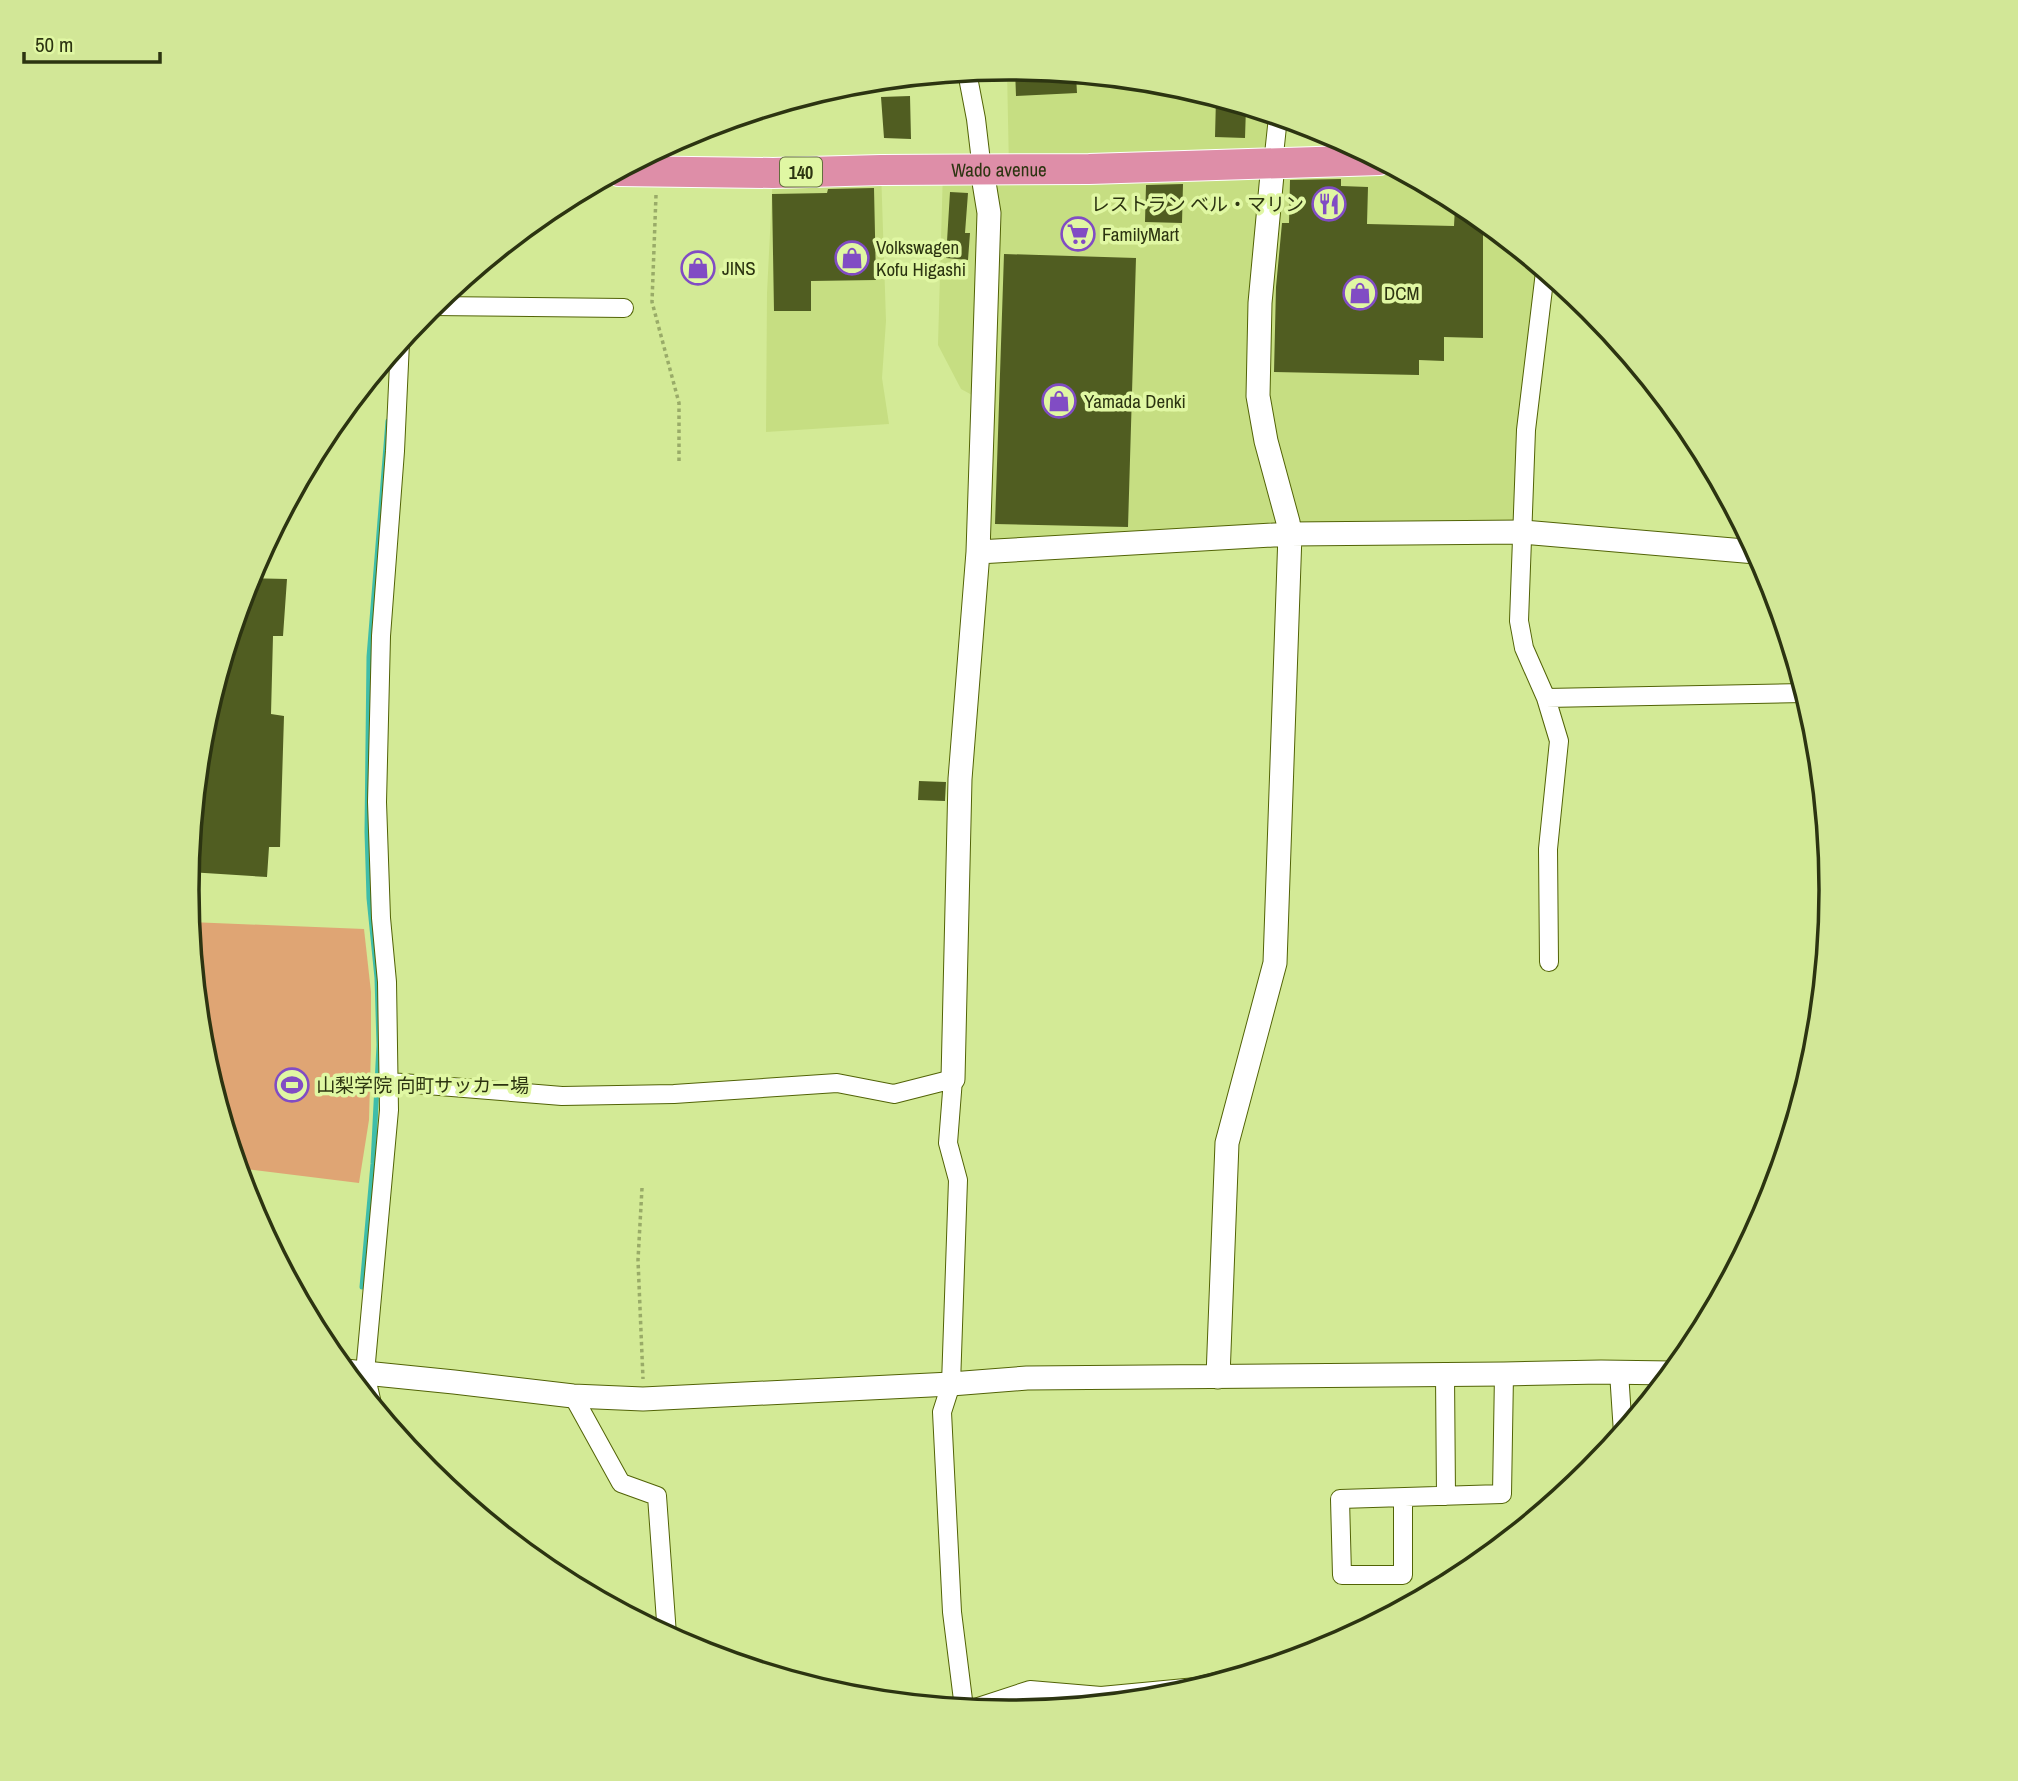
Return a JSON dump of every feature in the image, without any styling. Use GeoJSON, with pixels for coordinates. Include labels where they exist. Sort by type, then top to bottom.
{"type":"FeatureCollection","features":[{"type":"Feature","properties":{"kind":"highway","name":"Wado avenue"},"geometry":{"type":"LineString","coordinates":[[638,171],[773,173],[1089,169],[1360,161]]}},
{"type":"Feature","properties":{"kind":"street"},"geometry":{"type":"LineString","coordinates":[[963,1699],[953,1612],[942,1412],[951,1384],[958,1180],[948,1143],[953,1079],[960,779],[978,552],[989,213],[969,82]]}},
{"type":"Feature","properties":{"kind":"street"},"geometry":{"type":"LineString","coordinates":[[1218,1377],[1227,1143],[1275,963],[1290,534],[1266,441],[1258,396],[1260,303],[1277,126]]}},
{"type":"Feature","properties":{"kind":"street"},"geometry":{"type":"LineString","coordinates":[[1544,283],[1526,430],[1519,621],[1524,648],[1546,698],[1559,741],[1548,849],[1549,962]]}},
{"type":"Feature","properties":{"kind":"street"},"geometry":{"type":"LineString","coordinates":[[449,306],[624,308]]}},
{"type":"Feature","properties":{"kind":"street"},"geometry":{"type":"LineString","coordinates":[[355,1369],[389,1110],[387,982],[379,879],[377,802],[381,636],[399,357]]}},
{"type":"Feature","properties":{"kind":"street"},"geometry":{"type":"LineString","coordinates":[[978,552],[1290,534],[1522,532],[1743,551]]}},
{"type":"Feature","properties":{"kind":"street"},"geometry":{"type":"LineString","coordinates":[[1546,698],[1794,693]]}},
{"type":"Feature","properties":{"kind":"street"},"geometry":{"type":"LineString","coordinates":[[390,1082],[562,1096],[674,1094],[837,1083],[894,1094],[953,1079]]}},
{"type":"Feature","properties":{"kind":"street"},"geometry":{"type":"LineString","coordinates":[[358,1372],[573,1396],[643,1399],[1027,1378],[1660,1373]]}},
{"type":"Feature","properties":{"kind":"street"},"geometry":{"type":"LineString","coordinates":[[1619,1372],[1622,1420]]}},
{"type":"Feature","properties":{"kind":"street"},"geometry":{"type":"LineString","coordinates":[[1404,1498],[1403,1575],[1342,1575],[1340,1499],[1502,1494],[1504,1374]]}},
{"type":"Feature","properties":{"kind":"street"},"geometry":{"type":"LineString","coordinates":[[1445,1375],[1446,1496]]}},
{"type":"Feature","properties":{"kind":"street"},"geometry":{"type":"LineString","coordinates":[[573,1396],[621,1483],[657,1496],[666,1624]]}},
{"type":"Feature","properties":{"kind":"street"},"geometry":{"type":"LineString","coordinates":[[1000,1700],[1030,1690],[1097,1696]]}},
{"type":"Feature","properties":{"kind":"path"},"geometry":{"type":"LineString","coordinates":[[655,171],[652,302],[679,403],[679,462]]}},
{"type":"Feature","properties":{"kind":"path"},"geometry":{"type":"LineString","coordinates":[[642,1188],[638,1260],[643,1399]]}},
{"type":"Feature","properties":{"kind":"shaded area"},"geometry":{"type":"Polygon","coordinates":[[[1007,80],[1115,87],[1219,108],[1269,123],[1274,125],[1273,164],[1360,161],[1414,189],[1459,217],[1544,283],[1523,532],[978,552],[983,401],[961,389],[938,345],[943,170],[1009,169],[1007,80]]]}},
{"type":"Feature","properties":{"kind":"shaded area"},"geometry":{"type":"Polygon","coordinates":[[[881,170],[886,321],[882,378],[889,424],[766,432],[767,293],[773,173],[881,170]]]}},
{"type":"Feature","properties":{"kind":"shaded area","name":"山梨学院 向町サッカー場"},"geometry":{"type":"Polygon","coordinates":[[[200,922],[364,929],[371,992],[371,1049],[369,1120],[359,1183],[249,1169],[227,1100],[215,1049],[206,996],[200,922]]]}},
{"type":"Feature","properties":{"kind":"building"},"geometry":{"type":"Polygon","coordinates":[[[1015,80],[1076,83],[1077,93],[1016,96],[1015,80]]]}},
{"type":"Feature","properties":{"kind":"building"},"geometry":{"type":"Polygon","coordinates":[[[910,96],[911,139],[884,138],[881,97],[910,96]]]}},
{"type":"Feature","properties":{"kind":"building"},"geometry":{"type":"Polygon","coordinates":[[[1216,107],[1246,116],[1245,138],[1215,137],[1216,107]]]}},
{"type":"Feature","properties":{"kind":"building","name":"DCM"},"geometry":{"type":"Polygon","coordinates":[[[1341,179],[1341,186],[1368,187],[1367,224],[1454,226],[1455,214],[1483,234],[1483,338],[1444,337],[1444,361],[1419,360],[1419,375],[1274,372],[1276,287],[1282,223],[1289,223],[1290,180],[1341,179]]]}},
{"type":"Feature","properties":{"kind":"building"},"geometry":{"type":"Polygon","coordinates":[[[1183,184],[1182,223],[1145,222],[1146,185],[1183,184]]]}},
{"type":"Feature","properties":{"kind":"building","name":"Volkswagen Kofu Higashi"},"geometry":{"type":"Polygon","coordinates":[[[874,188],[876,280],[811,281],[811,311],[774,311],[772,194],[827,193],[828,189],[874,188]]]}},
{"type":"Feature","properties":{"kind":"building"},"geometry":{"type":"Polygon","coordinates":[[[950,192],[968,193],[965,233],[970,233],[968,260],[946,258],[950,192]]]}},
{"type":"Feature","properties":{"kind":"building"},"geometry":{"type":"Polygon","coordinates":[[[1004,254],[1136,258],[1128,527],[995,524],[1004,254]]]}},
{"type":"Feature","properties":{"kind":"building"},"geometry":{"type":"Polygon","coordinates":[[[262,578],[287,579],[283,636],[273,636],[271,714],[284,716],[280,847],[269,847],[267,877],[200,873],[206,785],[215,732],[242,630],[262,578]]]}},
{"type":"Feature","properties":{"kind":"building"},"geometry":{"type":"Polygon","coordinates":[[[919,781],[946,782],[945,801],[918,800],[919,781]]]}},
{"type":"Feature","properties":{"kind":"waterway"},"geometry":{"type":"LineString","coordinates":[[362,1287],[373,1164],[379,1045],[367,832],[369,657],[388,421]]}},
{"type":"Feature","properties":{"kind":"place","name":"レストラン ベル・マリン"},"geometry":{"type":"Point","coordinates":[1329,204]}},
{"type":"Feature","properties":{"kind":"place","name":"FamilyMart"},"geometry":{"type":"Point","coordinates":[1078,234]}},
{"type":"Feature","properties":{"kind":"place","name":"Volkswagen Kofu Higashi"},"geometry":{"type":"Point","coordinates":[852,258]}},
{"type":"Feature","properties":{"kind":"place","name":"JINS"},"geometry":{"type":"Point","coordinates":[698,268]}},
{"type":"Feature","properties":{"kind":"place","name":"DCM"},"geometry":{"type":"Point","coordinates":[1360,293]}},
{"type":"Feature","properties":{"kind":"place","name":"Yamada Denki"},"geometry":{"type":"Point","coordinates":[1059,401]}},
{"type":"Feature","properties":{"kind":"place","name":"山梨学院 向町サッカー場"},"geometry":{"type":"Point","coordinates":[292,1085]}}]}
